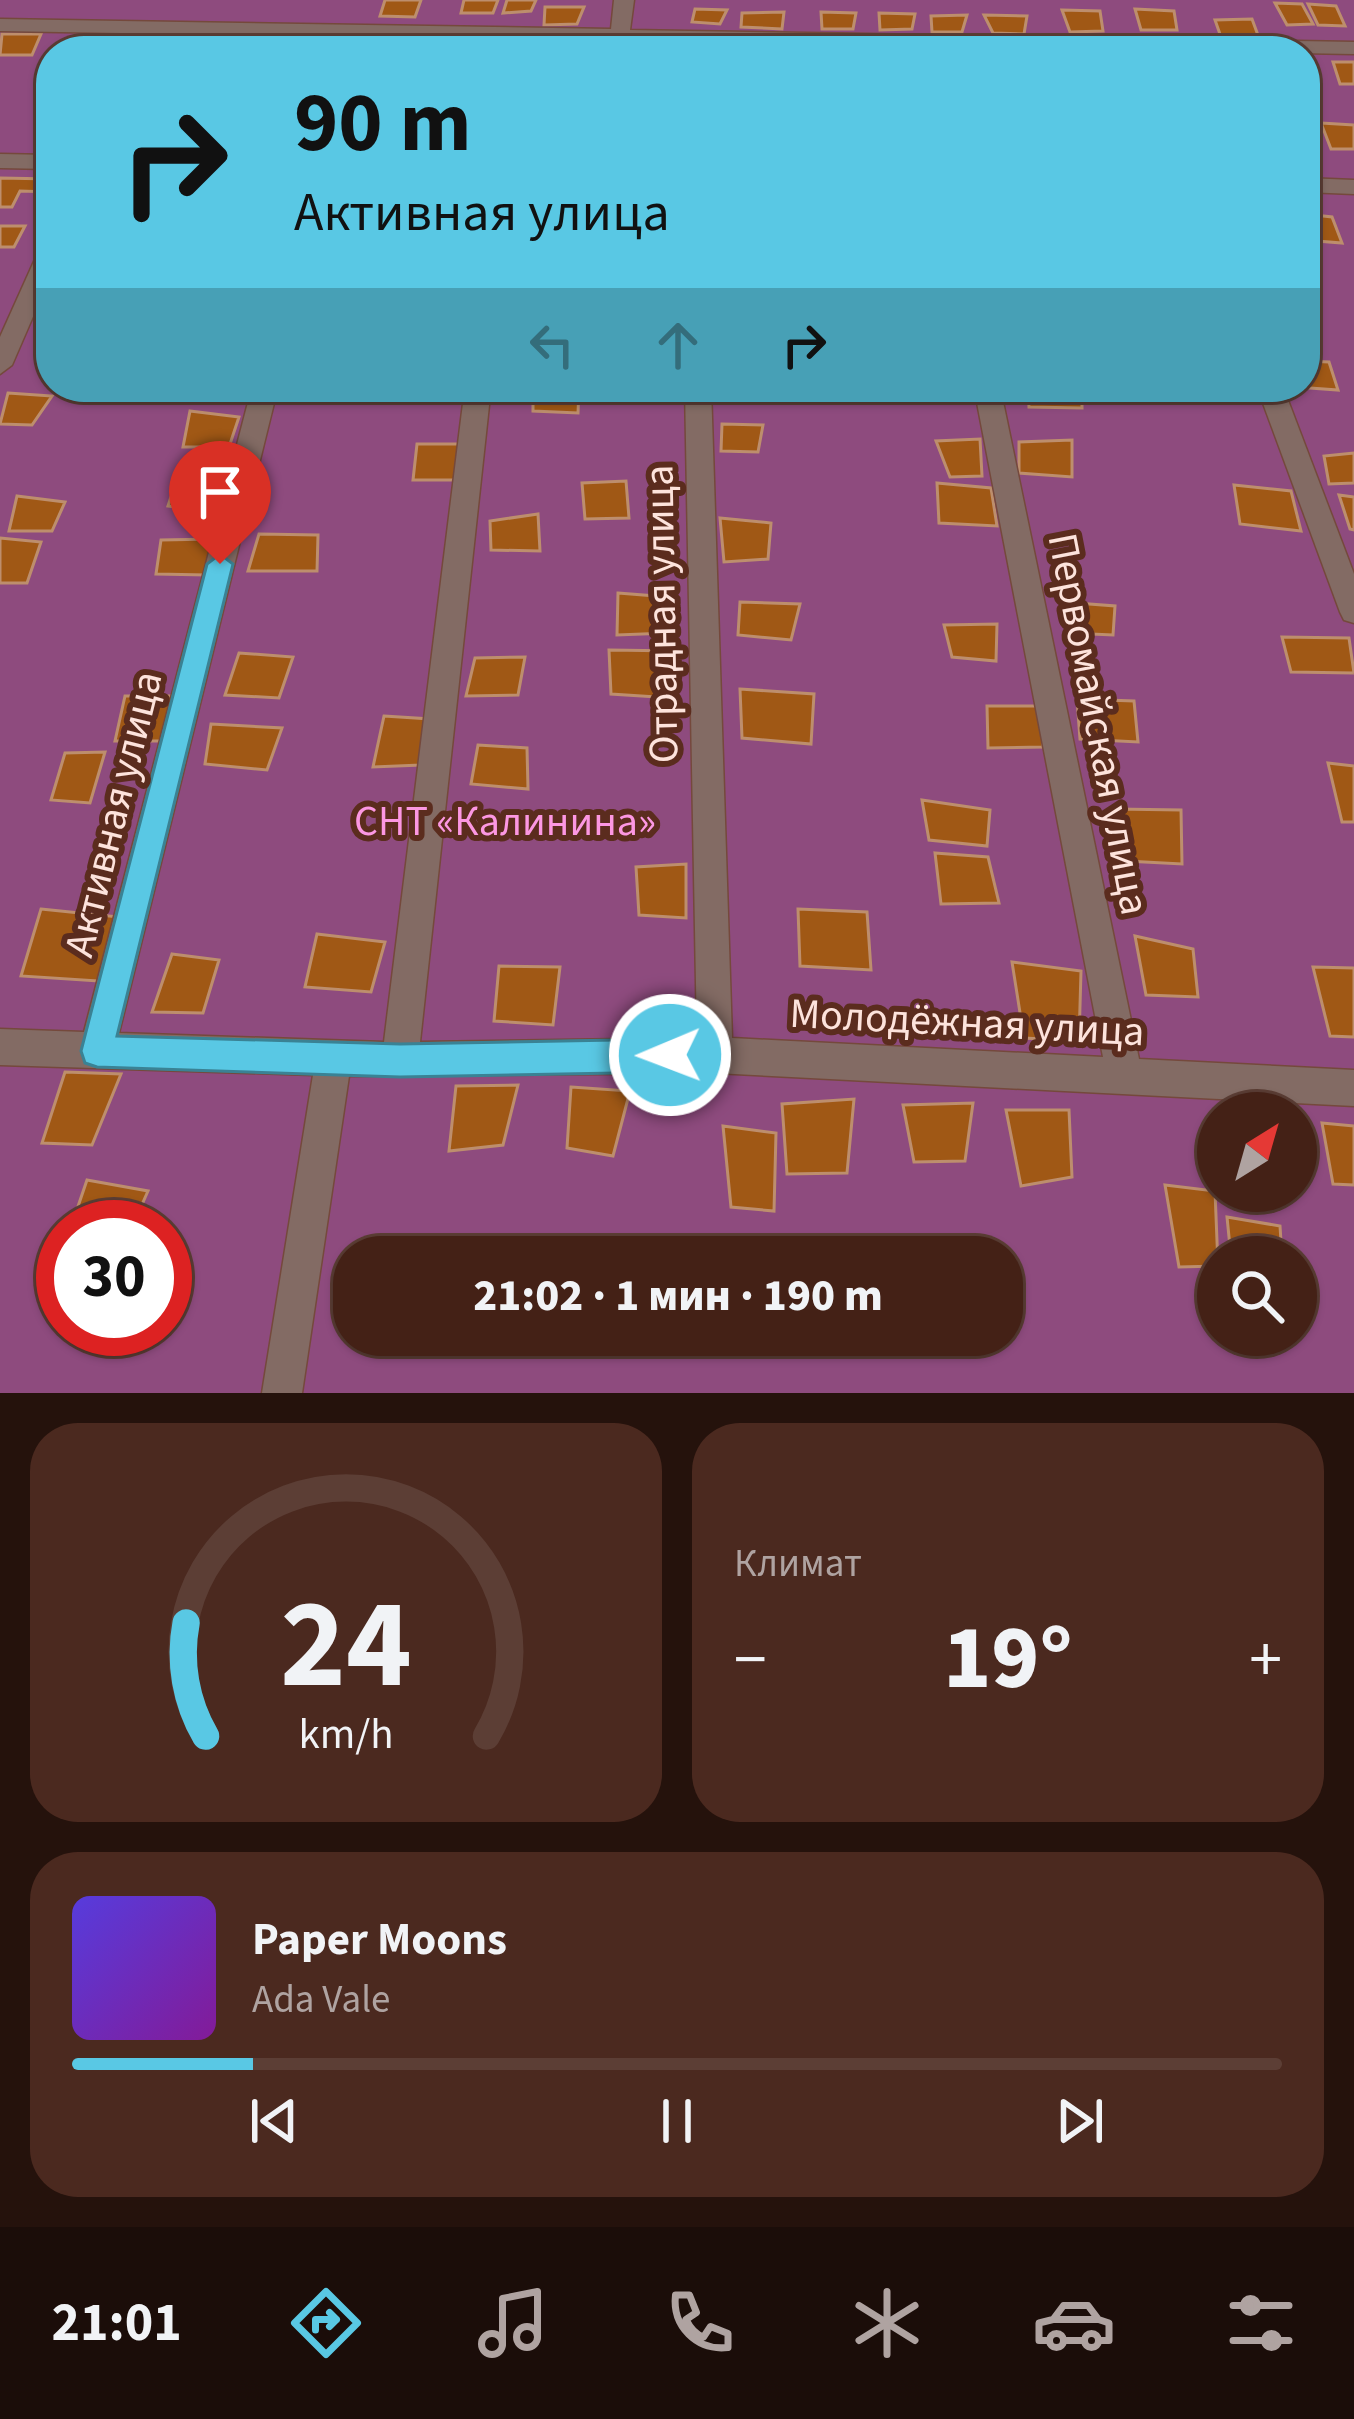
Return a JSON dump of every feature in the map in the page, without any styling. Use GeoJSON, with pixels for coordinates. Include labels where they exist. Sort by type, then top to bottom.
{"type":"FeatureCollection","features":[{"type":"Feature","properties":{"kind":"street"},"geometry":{"type":"LineString","coordinates":[[621,36],[624,0]]}},
{"type":"Feature","properties":{"kind":"street"},"geometry":{"type":"LineString","coordinates":[[0,25],[379,36]]}},
{"type":"Feature","properties":{"kind":"street"},"geometry":{"type":"LineString","coordinates":[[1320,48],[1354,48]]}},
{"type":"Feature","properties":{"kind":"street"},"geometry":{"type":"LineString","coordinates":[[0,161],[36,162]]}},
{"type":"Feature","properties":{"kind":"street"},"geometry":{"type":"LineString","coordinates":[[1320,186],[1354,187]]}},
{"type":"Feature","properties":{"kind":"street"},"geometry":{"type":"LineString","coordinates":[[0,365],[36,282]]}},
{"type":"Feature","properties":{"kind":"street","name":"Активная улица"},"geometry":{"type":"LineString","coordinates":[[97,1051],[261,402]]}},
{"type":"Feature","properties":{"kind":"street"},"geometry":{"type":"LineString","coordinates":[[400,1060],[476,402]]}},
{"type":"Feature","properties":{"kind":"street","name":"Отрадная улица"},"geometry":{"type":"LineString","coordinates":[[698,402],[715,1054]]}},
{"type":"Feature","properties":{"kind":"street","name":"Первомайская улица"},"geometry":{"type":"LineString","coordinates":[[990,402],[1126,1077]]}},
{"type":"Feature","properties":{"kind":"street"},"geometry":{"type":"LineString","coordinates":[[1276,402],[1354,612]]}},
{"type":"Feature","properties":{"kind":"street","name":"Молодёжная улица"},"geometry":{"type":"LineString","coordinates":[[0,1048],[400,1060],[715,1054],[1354,1088]]}},
{"type":"Feature","properties":{"kind":"street"},"geometry":{"type":"LineString","coordinates":[[282,1393],[334,1057]]}},
{"type":"Feature","properties":{"kind":"green space","name":"СНТ «Калинина»"},"geometry":{"type":"Polygon","coordinates":[[[0,0],[1354,0],[1354,1393],[0,1393],[0,0]]]}},
{"type":"Feature","properties":{"kind":"building"},"geometry":{"type":"Polygon","coordinates":[[[385,0],[421,0],[415,17],[380,16],[385,0]]]}},
{"type":"Feature","properties":{"kind":"building"},"geometry":{"type":"Polygon","coordinates":[[[464,0],[498,0],[493,13],[461,13],[464,0]]]}},
{"type":"Feature","properties":{"kind":"building"},"geometry":{"type":"Polygon","coordinates":[[[507,0],[536,0],[531,11],[503,13],[507,0]]]}},
{"type":"Feature","properties":{"kind":"building"},"geometry":{"type":"Polygon","coordinates":[[[1275,3],[1302,4],[1313,24],[1287,25],[1275,3]]]}},
{"type":"Feature","properties":{"kind":"building"},"geometry":{"type":"Polygon","coordinates":[[[1308,4],[1336,6],[1345,26],[1318,25],[1308,4]]]}},
{"type":"Feature","properties":{"kind":"building"},"geometry":{"type":"Polygon","coordinates":[[[545,7],[584,7],[577,24],[544,25],[545,7]]]}},
{"type":"Feature","properties":{"kind":"building"},"geometry":{"type":"Polygon","coordinates":[[[695,9],[727,10],[720,24],[692,22],[695,9]]]}},
{"type":"Feature","properties":{"kind":"building"},"geometry":{"type":"Polygon","coordinates":[[[1135,9],[1174,11],[1177,30],[1141,30],[1135,9]]]}},
{"type":"Feature","properties":{"kind":"building"},"geometry":{"type":"Polygon","coordinates":[[[1062,10],[1100,11],[1103,31],[1070,32],[1062,10]]]}},
{"type":"Feature","properties":{"kind":"building"},"geometry":{"type":"Polygon","coordinates":[[[784,12],[782,29],[741,27],[742,13],[784,12]]]}},
{"type":"Feature","properties":{"kind":"building"},"geometry":{"type":"Polygon","coordinates":[[[821,12],[856,13],[853,29],[822,29],[821,12]]]}},
{"type":"Feature","properties":{"kind":"building"},"geometry":{"type":"Polygon","coordinates":[[[879,13],[915,14],[912,29],[880,30],[879,13]]]}},
{"type":"Feature","properties":{"kind":"building"},"geometry":{"type":"Polygon","coordinates":[[[967,15],[962,32],[932,32],[931,16],[967,15]]]}},
{"type":"Feature","properties":{"kind":"building"},"geometry":{"type":"Polygon","coordinates":[[[984,15],[1027,16],[1024,34],[993,33],[984,15]]]}},
{"type":"Feature","properties":{"kind":"building"},"geometry":{"type":"Polygon","coordinates":[[[1252,19],[1258,36],[1221,36],[1215,20],[1252,19]]]}},
{"type":"Feature","properties":{"kind":"building"},"geometry":{"type":"Polygon","coordinates":[[[2,34],[41,34],[36,36],[32,55],[0,55],[2,34]]]}},
{"type":"Feature","properties":{"kind":"building"},"geometry":{"type":"Polygon","coordinates":[[[1333,62],[1354,62],[1354,84],[1340,84],[1333,62]]]}},
{"type":"Feature","properties":{"kind":"building"},"geometry":{"type":"Polygon","coordinates":[[[1321,123],[1354,125],[1354,149],[1331,149],[1321,123]]]}},
{"type":"Feature","properties":{"kind":"building"},"geometry":{"type":"Polygon","coordinates":[[[0,178],[36,179],[36,192],[20,191],[12,207],[0,207],[0,178]]]}},
{"type":"Feature","properties":{"kind":"building"},"geometry":{"type":"Polygon","coordinates":[[[1320,216],[1332,217],[1342,243],[1320,241],[1320,216]]]}},
{"type":"Feature","properties":{"kind":"building"},"geometry":{"type":"Polygon","coordinates":[[[0,226],[25,226],[14,247],[0,247],[0,226]]]}},
{"type":"Feature","properties":{"kind":"building"},"geometry":{"type":"Polygon","coordinates":[[[1320,362],[1329,362],[1338,390],[1320,389],[1320,362]]]}},
{"type":"Feature","properties":{"kind":"building"},"geometry":{"type":"Polygon","coordinates":[[[8,393],[36,395],[36,402],[48,402],[32,425],[0,424],[8,393]]]}},
{"type":"Feature","properties":{"kind":"building"},"geometry":{"type":"Polygon","coordinates":[[[533,402],[578,402],[578,413],[533,411],[533,402]]]}},
{"type":"Feature","properties":{"kind":"building"},"geometry":{"type":"Polygon","coordinates":[[[1029,402],[1082,402],[1082,408],[1029,407],[1029,402]]]}},
{"type":"Feature","properties":{"kind":"building"},"geometry":{"type":"Polygon","coordinates":[[[190,411],[239,417],[229,447],[183,447],[190,411]]]}},
{"type":"Feature","properties":{"kind":"building"},"geometry":{"type":"Polygon","coordinates":[[[722,424],[763,425],[758,452],[721,451],[722,424]]]}},
{"type":"Feature","properties":{"kind":"building"},"geometry":{"type":"Polygon","coordinates":[[[980,439],[982,476],[950,477],[936,441],[980,439]]]}},
{"type":"Feature","properties":{"kind":"building"},"geometry":{"type":"Polygon","coordinates":[[[1072,440],[1072,477],[1019,473],[1019,442],[1072,440]]]}},
{"type":"Feature","properties":{"kind":"building"},"geometry":{"type":"Polygon","coordinates":[[[417,444],[460,444],[455,480],[413,480],[417,444]]]}},
{"type":"Feature","properties":{"kind":"building"},"geometry":{"type":"Polygon","coordinates":[[[1354,453],[1354,483],[1329,484],[1324,456],[1354,453]]]}},
{"type":"Feature","properties":{"kind":"building"},"geometry":{"type":"Polygon","coordinates":[[[177,478],[227,480],[211,512],[168,506],[177,478]]]}},
{"type":"Feature","properties":{"kind":"building"},"geometry":{"type":"Polygon","coordinates":[[[626,481],[629,518],[585,519],[582,483],[626,481]]]}},
{"type":"Feature","properties":{"kind":"building"},"geometry":{"type":"Polygon","coordinates":[[[937,483],[991,488],[997,526],[939,523],[937,483]]]}},
{"type":"Feature","properties":{"kind":"building"},"geometry":{"type":"Polygon","coordinates":[[[1234,485],[1291,491],[1301,531],[1240,524],[1234,485]]]}},
{"type":"Feature","properties":{"kind":"building"},"geometry":{"type":"Polygon","coordinates":[[[1339,495],[1354,497],[1354,530],[1350,529],[1339,495]]]}},
{"type":"Feature","properties":{"kind":"building"},"geometry":{"type":"Polygon","coordinates":[[[17,496],[65,502],[52,531],[9,531],[17,496]]]}},
{"type":"Feature","properties":{"kind":"building"},"geometry":{"type":"Polygon","coordinates":[[[538,514],[540,551],[491,550],[490,521],[538,514]]]}},
{"type":"Feature","properties":{"kind":"building"},"geometry":{"type":"Polygon","coordinates":[[[720,518],[771,523],[768,559],[724,562],[720,518]]]}},
{"type":"Feature","properties":{"kind":"building"},"geometry":{"type":"Polygon","coordinates":[[[259,534],[318,535],[317,571],[248,571],[259,534]]]}},
{"type":"Feature","properties":{"kind":"building"},"geometry":{"type":"Polygon","coordinates":[[[0,538],[41,542],[27,583],[0,583],[0,538]]]}},
{"type":"Feature","properties":{"kind":"building"},"geometry":{"type":"Polygon","coordinates":[[[213,539],[207,575],[156,574],[161,540],[213,539]]]}},
{"type":"Feature","properties":{"kind":"building"},"geometry":{"type":"Polygon","coordinates":[[[618,593],[668,597],[668,633],[617,635],[618,593]]]}},
{"type":"Feature","properties":{"kind":"building"},"geometry":{"type":"Polygon","coordinates":[[[740,602],[800,604],[791,640],[738,635],[740,602]]]}},
{"type":"Feature","properties":{"kind":"building"},"geometry":{"type":"Polygon","coordinates":[[[1063,602],[1115,606],[1113,635],[1069,633],[1063,602]]]}},
{"type":"Feature","properties":{"kind":"building"},"geometry":{"type":"Polygon","coordinates":[[[997,624],[996,661],[952,657],[944,625],[997,624]]]}},
{"type":"Feature","properties":{"kind":"building"},"geometry":{"type":"Polygon","coordinates":[[[1282,637],[1349,638],[1354,673],[1291,672],[1282,637]]]}},
{"type":"Feature","properties":{"kind":"building"},"geometry":{"type":"Polygon","coordinates":[[[609,650],[677,651],[672,698],[611,694],[609,650]]]}},
{"type":"Feature","properties":{"kind":"building"},"geometry":{"type":"Polygon","coordinates":[[[239,653],[293,657],[279,698],[225,695],[239,653]]]}},
{"type":"Feature","properties":{"kind":"building"},"geometry":{"type":"Polygon","coordinates":[[[525,657],[518,695],[466,696],[475,658],[525,657]]]}},
{"type":"Feature","properties":{"kind":"building"},"geometry":{"type":"Polygon","coordinates":[[[740,689],[814,694],[811,744],[742,738],[740,689]]]}},
{"type":"Feature","properties":{"kind":"building"},"geometry":{"type":"Polygon","coordinates":[[[125,696],[180,696],[162,741],[115,741],[125,696]]]}},
{"type":"Feature","properties":{"kind":"building"},"geometry":{"type":"Polygon","coordinates":[[[1077,699],[1134,701],[1138,742],[1080,739],[1077,699]]]}},
{"type":"Feature","properties":{"kind":"building"},"geometry":{"type":"Polygon","coordinates":[[[987,706],[1041,706],[1043,747],[988,748],[987,706]]]}},
{"type":"Feature","properties":{"kind":"building"},"geometry":{"type":"Polygon","coordinates":[[[384,716],[430,719],[421,765],[373,767],[384,716]]]}},
{"type":"Feature","properties":{"kind":"building"},"geometry":{"type":"Polygon","coordinates":[[[211,724],[282,728],[267,770],[205,764],[211,724]]]}},
{"type":"Feature","properties":{"kind":"building"},"geometry":{"type":"Polygon","coordinates":[[[478,745],[527,748],[528,789],[471,784],[478,745]]]}},
{"type":"Feature","properties":{"kind":"building"},"geometry":{"type":"Polygon","coordinates":[[[105,752],[90,803],[51,800],[65,753],[105,752]]]}},
{"type":"Feature","properties":{"kind":"building"},"geometry":{"type":"Polygon","coordinates":[[[1328,763],[1354,766],[1354,822],[1342,822],[1328,763]]]}},
{"type":"Feature","properties":{"kind":"building"},"geometry":{"type":"Polygon","coordinates":[[[922,800],[990,810],[987,846],[929,840],[922,800]]]}},
{"type":"Feature","properties":{"kind":"building"},"geometry":{"type":"Polygon","coordinates":[[[1115,809],[1181,810],[1182,864],[1126,861],[1115,809]]]}},
{"type":"Feature","properties":{"kind":"building"},"geometry":{"type":"Polygon","coordinates":[[[935,853],[988,857],[999,903],[941,904],[935,853]]]}},
{"type":"Feature","properties":{"kind":"building"},"geometry":{"type":"Polygon","coordinates":[[[686,864],[686,918],[639,915],[636,867],[686,864]]]}},
{"type":"Feature","properties":{"kind":"building"},"geometry":{"type":"Polygon","coordinates":[[[41,909],[119,917],[98,981],[21,976],[41,909]]]}},
{"type":"Feature","properties":{"kind":"building"},"geometry":{"type":"Polygon","coordinates":[[[798,909],[867,912],[871,970],[800,966],[798,909]]]}},
{"type":"Feature","properties":{"kind":"building"},"geometry":{"type":"Polygon","coordinates":[[[317,934],[385,942],[371,992],[305,987],[317,934]]]}},
{"type":"Feature","properties":{"kind":"building"},"geometry":{"type":"Polygon","coordinates":[[[1135,936],[1193,949],[1198,997],[1146,995],[1135,936]]]}},
{"type":"Feature","properties":{"kind":"building"},"geometry":{"type":"Polygon","coordinates":[[[172,954],[219,960],[203,1013],[152,1012],[172,954]]]}},
{"type":"Feature","properties":{"kind":"building"},"geometry":{"type":"Polygon","coordinates":[[[1012,962],[1081,971],[1079,1041],[1024,1038],[1012,962]]]}},
{"type":"Feature","properties":{"kind":"building"},"geometry":{"type":"Polygon","coordinates":[[[499,966],[560,967],[553,1025],[494,1021],[499,966]]]}},
{"type":"Feature","properties":{"kind":"building"},"geometry":{"type":"Polygon","coordinates":[[[1313,967],[1354,968],[1354,1037],[1330,1036],[1313,967]]]}},
{"type":"Feature","properties":{"kind":"building"},"geometry":{"type":"Polygon","coordinates":[[[65,1072],[121,1074],[92,1145],[42,1143],[65,1072]]]}},
{"type":"Feature","properties":{"kind":"building"},"geometry":{"type":"Polygon","coordinates":[[[518,1085],[503,1145],[449,1151],[456,1086],[518,1085]]]}},
{"type":"Feature","properties":{"kind":"building"},"geometry":{"type":"Polygon","coordinates":[[[571,1087],[630,1091],[613,1156],[567,1148],[571,1087]]]}},
{"type":"Feature","properties":{"kind":"building"},"geometry":{"type":"Polygon","coordinates":[[[854,1099],[847,1173],[787,1174],[782,1104],[854,1099]]]}},
{"type":"Feature","properties":{"kind":"building"},"geometry":{"type":"Polygon","coordinates":[[[973,1103],[965,1161],[914,1162],[903,1105],[973,1103]]]}},
{"type":"Feature","properties":{"kind":"building"},"geometry":{"type":"Polygon","coordinates":[[[1006,1110],[1069,1110],[1072,1177],[1021,1186],[1006,1110]]]}},
{"type":"Feature","properties":{"kind":"building"},"geometry":{"type":"Polygon","coordinates":[[[1322,1123],[1354,1126],[1354,1185],[1333,1184],[1322,1123]]]}},
{"type":"Feature","properties":{"kind":"building"},"geometry":{"type":"Polygon","coordinates":[[[723,1126],[776,1133],[774,1211],[731,1207],[723,1126]]]}},
{"type":"Feature","properties":{"kind":"building"},"geometry":{"type":"Polygon","coordinates":[[[87,1180],[148,1191],[144,1200],[80,1200],[87,1180]]]}},
{"type":"Feature","properties":{"kind":"building"},"geometry":{"type":"Polygon","coordinates":[[[1165,1185],[1197,1189],[1197,1212],[1216,1212],[1217,1236],[1197,1236],[1197,1267],[1179,1267],[1165,1185]]]}},
{"type":"Feature","properties":{"kind":"building"},"geometry":{"type":"Polygon","coordinates":[[[1227,1217],[1280,1226],[1281,1236],[1229,1236],[1227,1217]]]}},
{"type":"Feature","properties":{"kind":"route"},"geometry":{"type":"LineString","coordinates":[[220,564],[97,1051],[400,1060],[670,1055]]}}]}
